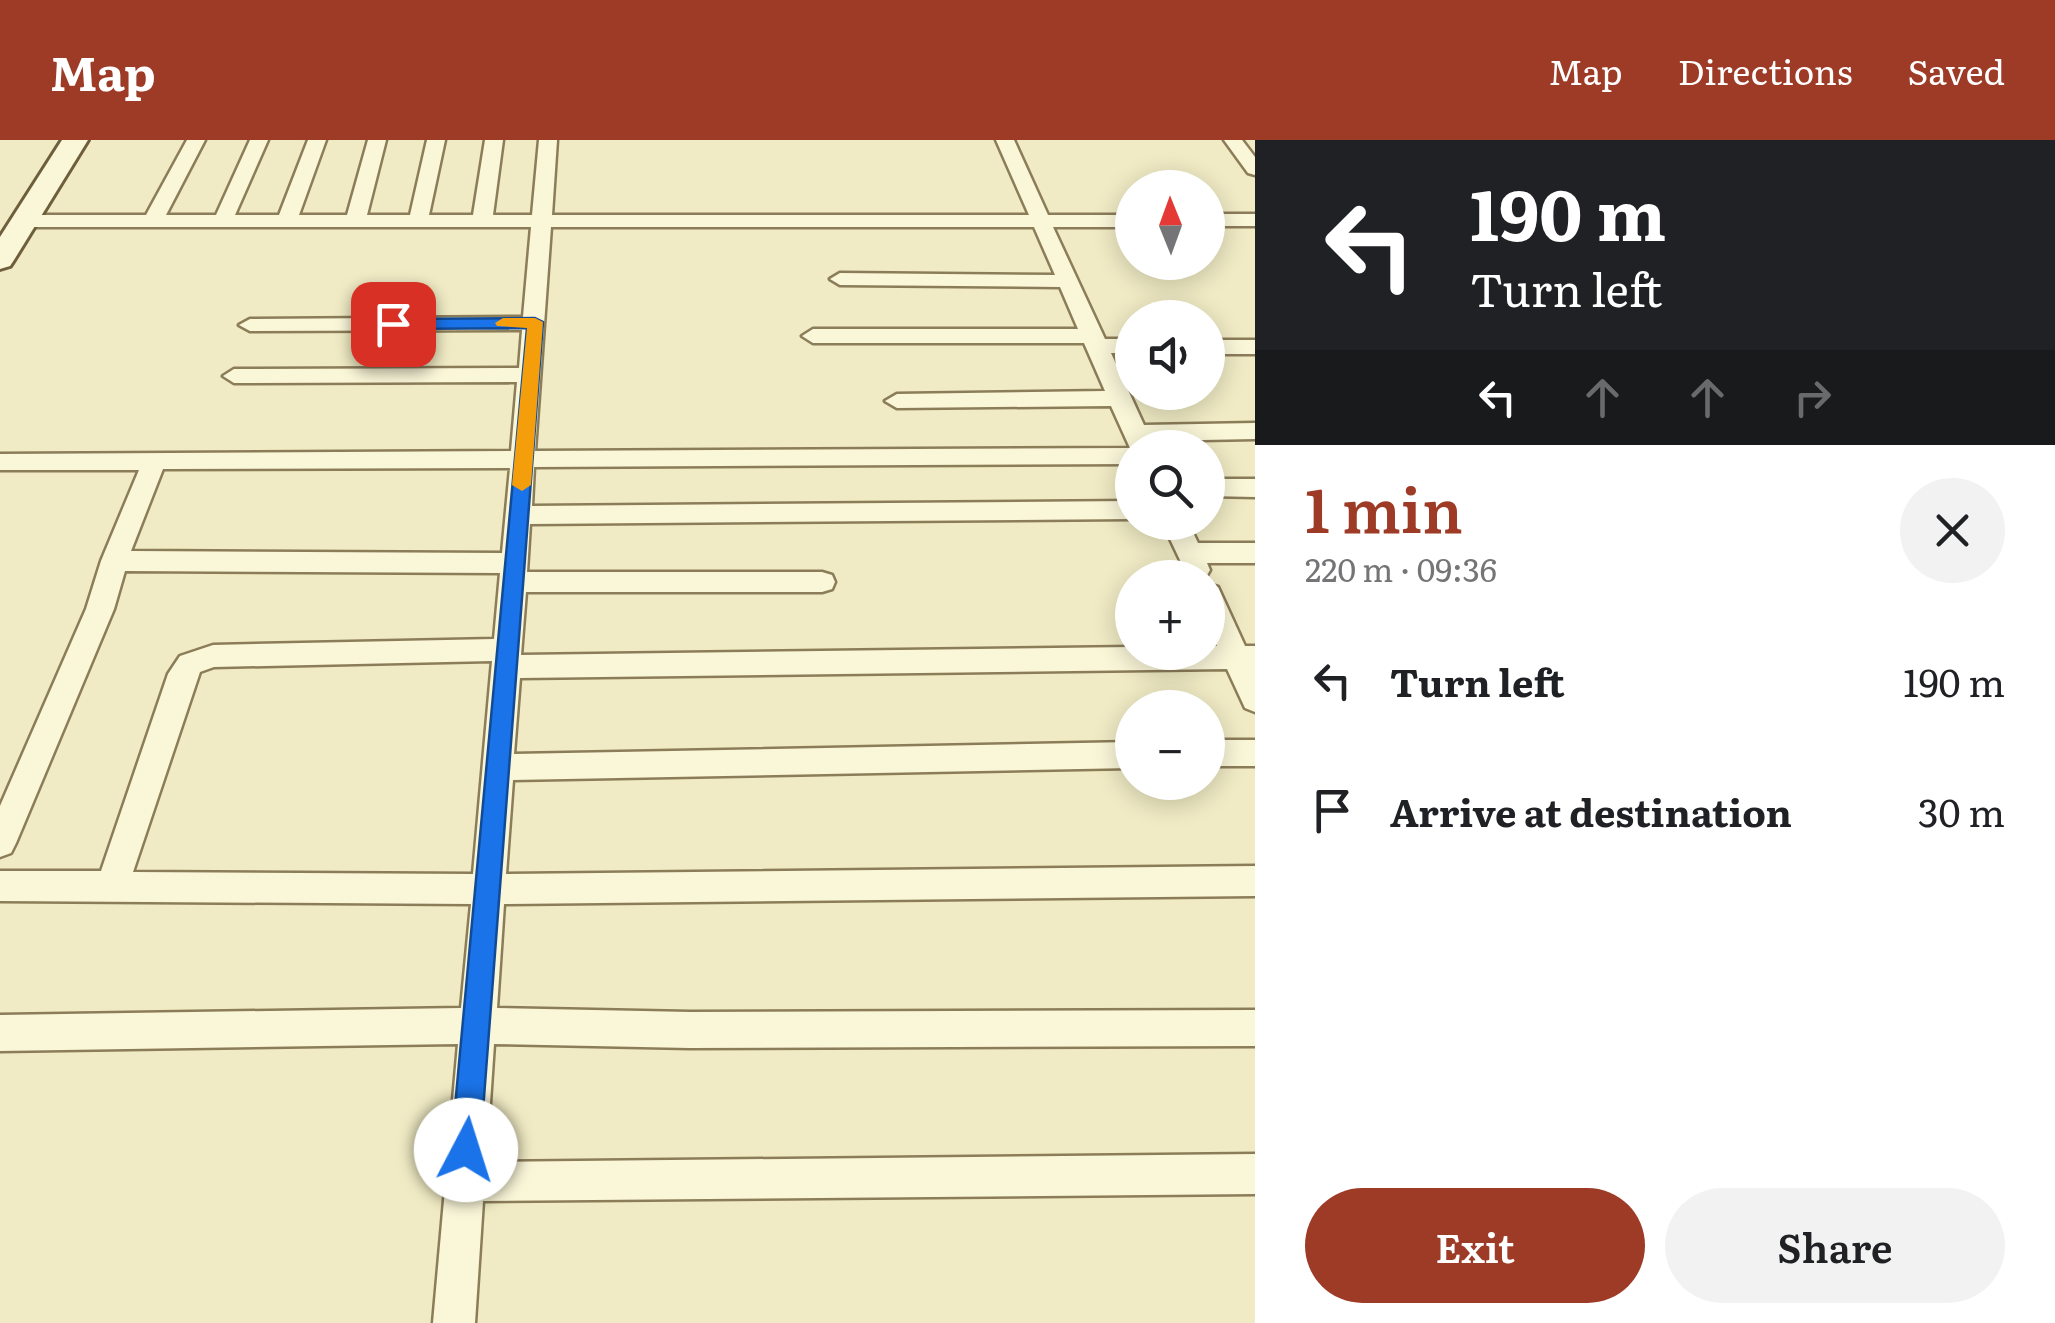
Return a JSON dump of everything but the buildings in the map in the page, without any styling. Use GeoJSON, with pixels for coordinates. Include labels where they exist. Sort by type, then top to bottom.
{"type":"FeatureCollection","features":[{"type":"Feature","properties":{"kind":"main road"},"geometry":{"type":"LineString","coordinates":[[0,260],[75,140]]}},
{"type":"Feature","properties":{"kind":"street"},"geometry":{"type":"LineString","coordinates":[[152,221],[196,140]]}},
{"type":"Feature","properties":{"kind":"street"},"geometry":{"type":"LineString","coordinates":[[223,221],[260,140]]}},
{"type":"Feature","properties":{"kind":"street"},"geometry":{"type":"LineString","coordinates":[[287,222],[317,140]]}},
{"type":"Feature","properties":{"kind":"street"},"geometry":{"type":"LineString","coordinates":[[355,222],[377,140]]}},
{"type":"Feature","properties":{"kind":"street"},"geometry":{"type":"LineString","coordinates":[[418,222],[436,140]]}},
{"type":"Feature","properties":{"kind":"street"},"geometry":{"type":"LineString","coordinates":[[482,222],[494,140]]}},
{"type":"Feature","properties":{"kind":"street"},"geometry":{"type":"LineString","coordinates":[[454,1323],[548,140]]}},
{"type":"Feature","properties":{"kind":"street"},"geometry":{"type":"LineString","coordinates":[[1005,140],[1115,387]]}},
{"type":"Feature","properties":{"kind":"street"},"geometry":{"type":"LineString","coordinates":[[1233,140],[1255,169]]}},
{"type":"Feature","properties":{"kind":"street"},"geometry":{"type":"LineString","coordinates":[[25,220],[1115,221]]}},
{"type":"Feature","properties":{"kind":"street"},"geometry":{"type":"LineString","coordinates":[[1225,220],[1255,220]]}},
{"type":"Feature","properties":{"kind":"street"},"geometry":{"type":"LineString","coordinates":[[840,279],[1067,280]]}},
{"type":"Feature","properties":{"kind":"street"},"geometry":{"type":"LineString","coordinates":[[250,326],[535,322]]}},
{"type":"Feature","properties":{"kind":"street"},"geometry":{"type":"LineString","coordinates":[[814,336],[1115,344]]}},
{"type":"Feature","properties":{"kind":"street"},"geometry":{"type":"LineString","coordinates":[[1225,346],[1255,347]]}},
{"type":"Feature","properties":{"kind":"street"},"geometry":{"type":"LineString","coordinates":[[234,376],[531,375]]}},
{"type":"Feature","properties":{"kind":"street"},"geometry":{"type":"LineString","coordinates":[[897,401],[1115,398]]}},
{"type":"Feature","properties":{"kind":"street"},"geometry":{"type":"LineString","coordinates":[[1225,435],[1255,431]]}},
{"type":"Feature","properties":{"kind":"street"},"geometry":{"type":"LineString","coordinates":[[0,462],[523,462],[1115,447]]}},
{"type":"Feature","properties":{"kind":"street"},"geometry":{"type":"LineString","coordinates":[[0,844],[100,608],[114,561],[154,462]]}},
{"type":"Feature","properties":{"kind":"street"},"geometry":{"type":"LineString","coordinates":[[1225,488],[1255,488]]}},
{"type":"Feature","properties":{"kind":"street"},"geometry":{"type":"LineString","coordinates":[[520,515],[1115,510]]}},
{"type":"Feature","properties":{"kind":"street"},"geometry":{"type":"LineString","coordinates":[[1218,560],[1255,552]]}},
{"type":"Feature","properties":{"kind":"street"},"geometry":{"type":"LineString","coordinates":[[114,561],[822,582]]}},
{"type":"Feature","properties":{"kind":"street"},"geometry":{"type":"LineString","coordinates":[[1225,623],[1245,657],[1255,700]]}},
{"type":"Feature","properties":{"kind":"street"},"geometry":{"type":"LineString","coordinates":[[112,887],[182,674],[190,664],[213,656],[1245,657]]}},
{"type":"Feature","properties":{"kind":"street"},"geometry":{"type":"LineString","coordinates":[[1225,753],[1255,752]]}},
{"type":"Feature","properties":{"kind":"street"},"geometry":{"type":"LineString","coordinates":[[501,767],[1115,755]]}},
{"type":"Feature","properties":{"kind":"street"},"geometry":{"type":"LineString","coordinates":[[0,886],[488,889],[1255,881]]}},
{"type":"Feature","properties":{"kind":"street"},"geometry":{"type":"LineString","coordinates":[[0,1034],[477,1026],[690,1030],[1255,1028]]}},
{"type":"Feature","properties":{"kind":"street"},"geometry":{"type":"LineString","coordinates":[[463,1182],[1255,1174]]}},
{"type":"Feature","properties":{"kind":"slow traffic"},"geometry":{"type":"LineString","coordinates":[[503,323],[535,322],[522,485]]}},
{"type":"Feature","properties":{"kind":"route"},"geometry":{"type":"LineString","coordinates":[[393,324],[535,322],[501,767],[466,1150]]}}]}
